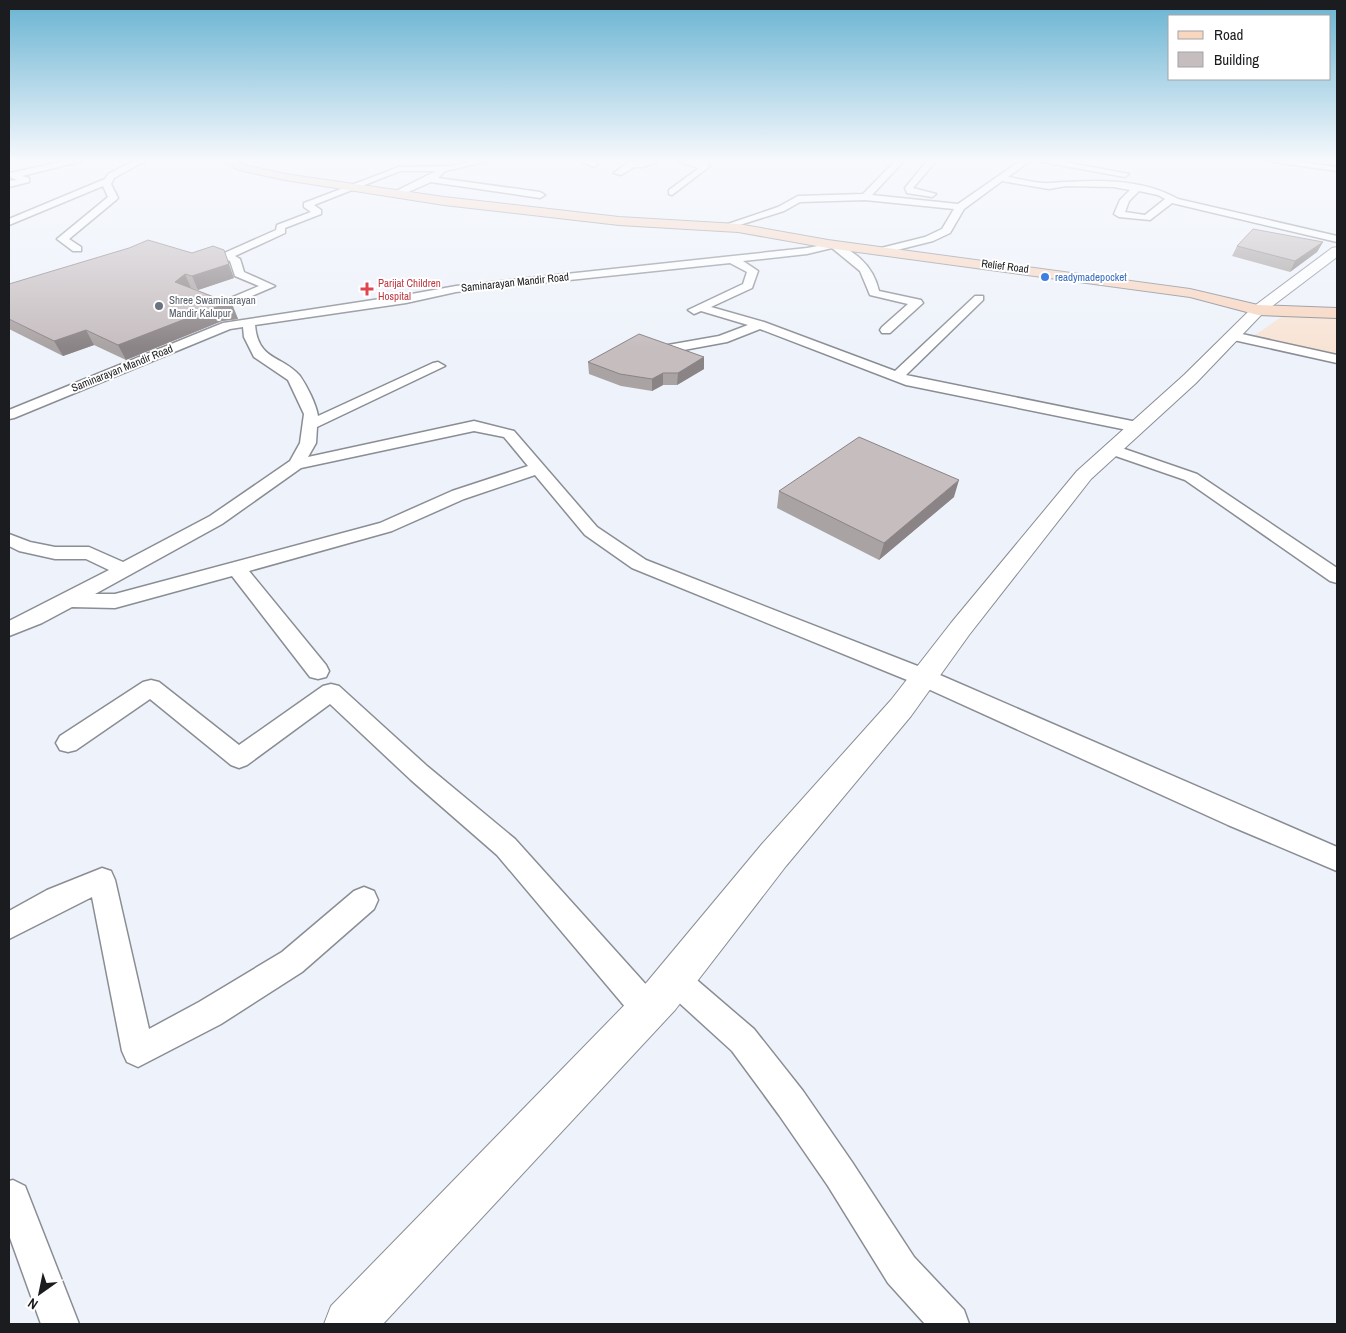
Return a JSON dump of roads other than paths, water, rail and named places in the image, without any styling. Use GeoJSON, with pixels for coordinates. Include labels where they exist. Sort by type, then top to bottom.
{"type":"FeatureCollection","features":[{"type":"Feature","properties":{"kind":"main road","name":"Relief Road"},"geometry":{"type":"LineString","coordinates":[[658,223],[724,227],[832,244],[1190,293],[1258,310],[1337,313]]}},
{"type":"Feature","properties":{"kind":"street"},"geometry":{"type":"LineString","coordinates":[[77,249],[62,239],[82,223]]}},
{"type":"Feature","properties":{"kind":"street"},"geometry":{"type":"LineString","coordinates":[[220,305],[269,286],[239,274],[235,259],[226,256],[281,231],[280,227],[287,223]]}},
{"type":"Feature","properties":{"kind":"street"},"geometry":{"type":"LineString","coordinates":[[724,227],[736,223]]}},
{"type":"Feature","properties":{"kind":"street"},"geometry":{"type":"LineString","coordinates":[[881,250],[929,239],[946,231],[951,223]]}},
{"type":"Feature","properties":{"kind":"street"},"geometry":{"type":"LineString","coordinates":[[1265,223],[1337,239]]}},
{"type":"Feature","properties":{"kind":"street"},"geometry":{"type":"LineString","coordinates":[[832,244],[862,266],[872,278],[874,293],[917,303],[886,330]]}},
{"type":"Feature","properties":{"kind":"street","name":"Saminarayan Mandir Road"},"geometry":{"type":"LineString","coordinates":[[9,415],[226,326],[268,321],[464,287],[807,251],[828,247],[832,244]]}},
{"type":"Feature","properties":{"kind":"street"},"geometry":{"type":"LineString","coordinates":[[349,1324],[648,1010],[774,856],[925,678],[960,630],[1084,475],[1190,379],[1258,310],[1337,251]]}},
{"type":"Feature","properties":{"kind":"street"},"geometry":{"type":"LineString","coordinates":[[731,259],[753,271],[748,286],[697,309],[760,325],[911,382],[1137,428]]}},
{"type":"Feature","properties":{"kind":"street"},"geometry":{"type":"LineString","coordinates":[[897,377],[980,298]]}},
{"type":"Feature","properties":{"kind":"street"},"geometry":{"type":"LineString","coordinates":[[206,299],[268,321]]}},
{"type":"Feature","properties":{"kind":"street"},"geometry":{"type":"LineString","coordinates":[[249,323],[250,337],[259,354],[294,378],[311,414],[308,443],[296,464]]}},
{"type":"Feature","properties":{"kind":"street"},"geometry":{"type":"LineString","coordinates":[[673,348],[722,339],[760,325]]}},
{"type":"Feature","properties":{"kind":"street"},"geometry":{"type":"LineString","coordinates":[[1233,336],[1337,359]]}},
{"type":"Feature","properties":{"kind":"street"},"geometry":{"type":"LineString","coordinates":[[310,425],[438,366]]}},
{"type":"Feature","properties":{"kind":"street"},"geometry":{"type":"LineString","coordinates":[[9,629],[68,600],[216,520],[296,464],[474,426],[509,434],[591,531],[640,564],[925,678],[1237,817],[1337,859]]}},
{"type":"Feature","properties":{"kind":"street"},"geometry":{"type":"LineString","coordinates":[[1113,450],[1191,477],[1337,577]]}},
{"type":"Feature","properties":{"kind":"street"},"geometry":{"type":"LineString","coordinates":[[68,600],[115,601],[386,527],[458,494],[538,468]]}},
{"type":"Feature","properties":{"kind":"street"},"geometry":{"type":"LineString","coordinates":[[9,539],[25,547],[55,553],[88,554],[124,570]]}},
{"type":"Feature","properties":{"kind":"street"},"geometry":{"type":"LineString","coordinates":[[236,568],[318,671]]}},
{"type":"Feature","properties":{"kind":"street"},"geometry":{"type":"LineString","coordinates":[[68,743],[152,688],[239,758],[331,692],[419,773],[506,847],[648,1010]]}},
{"type":"Feature","properties":{"kind":"street"},"geometry":{"type":"LineString","coordinates":[[9,926],[56,899],[102,880],[138,1051],[210,1013],[292,962],[364,900]]}},
{"type":"Feature","properties":{"kind":"street"},"geometry":{"type":"LineString","coordinates":[[674,979],[743,1040],[791,1102],[840,1174],[900,1270],[950,1324]]}},
{"type":"Feature","properties":{"kind":"street"},"geometry":{"type":"LineString","coordinates":[[9,1198],[13,1198],[60,1324]]}},
{"type":"Feature","properties":{"kind":"place","name":"readymadepocket"},"geometry":{"type":"Point","coordinates":[1045,277]}},
{"type":"Feature","properties":{"kind":"place","name":"Parijat Children Hospital"},"geometry":{"type":"Point","coordinates":[367,289]}},
{"type":"Feature","properties":{"kind":"place","name":"Shree Swaminarayan Mandir Kalupur"},"geometry":{"type":"Point","coordinates":[159,306]}}]}
